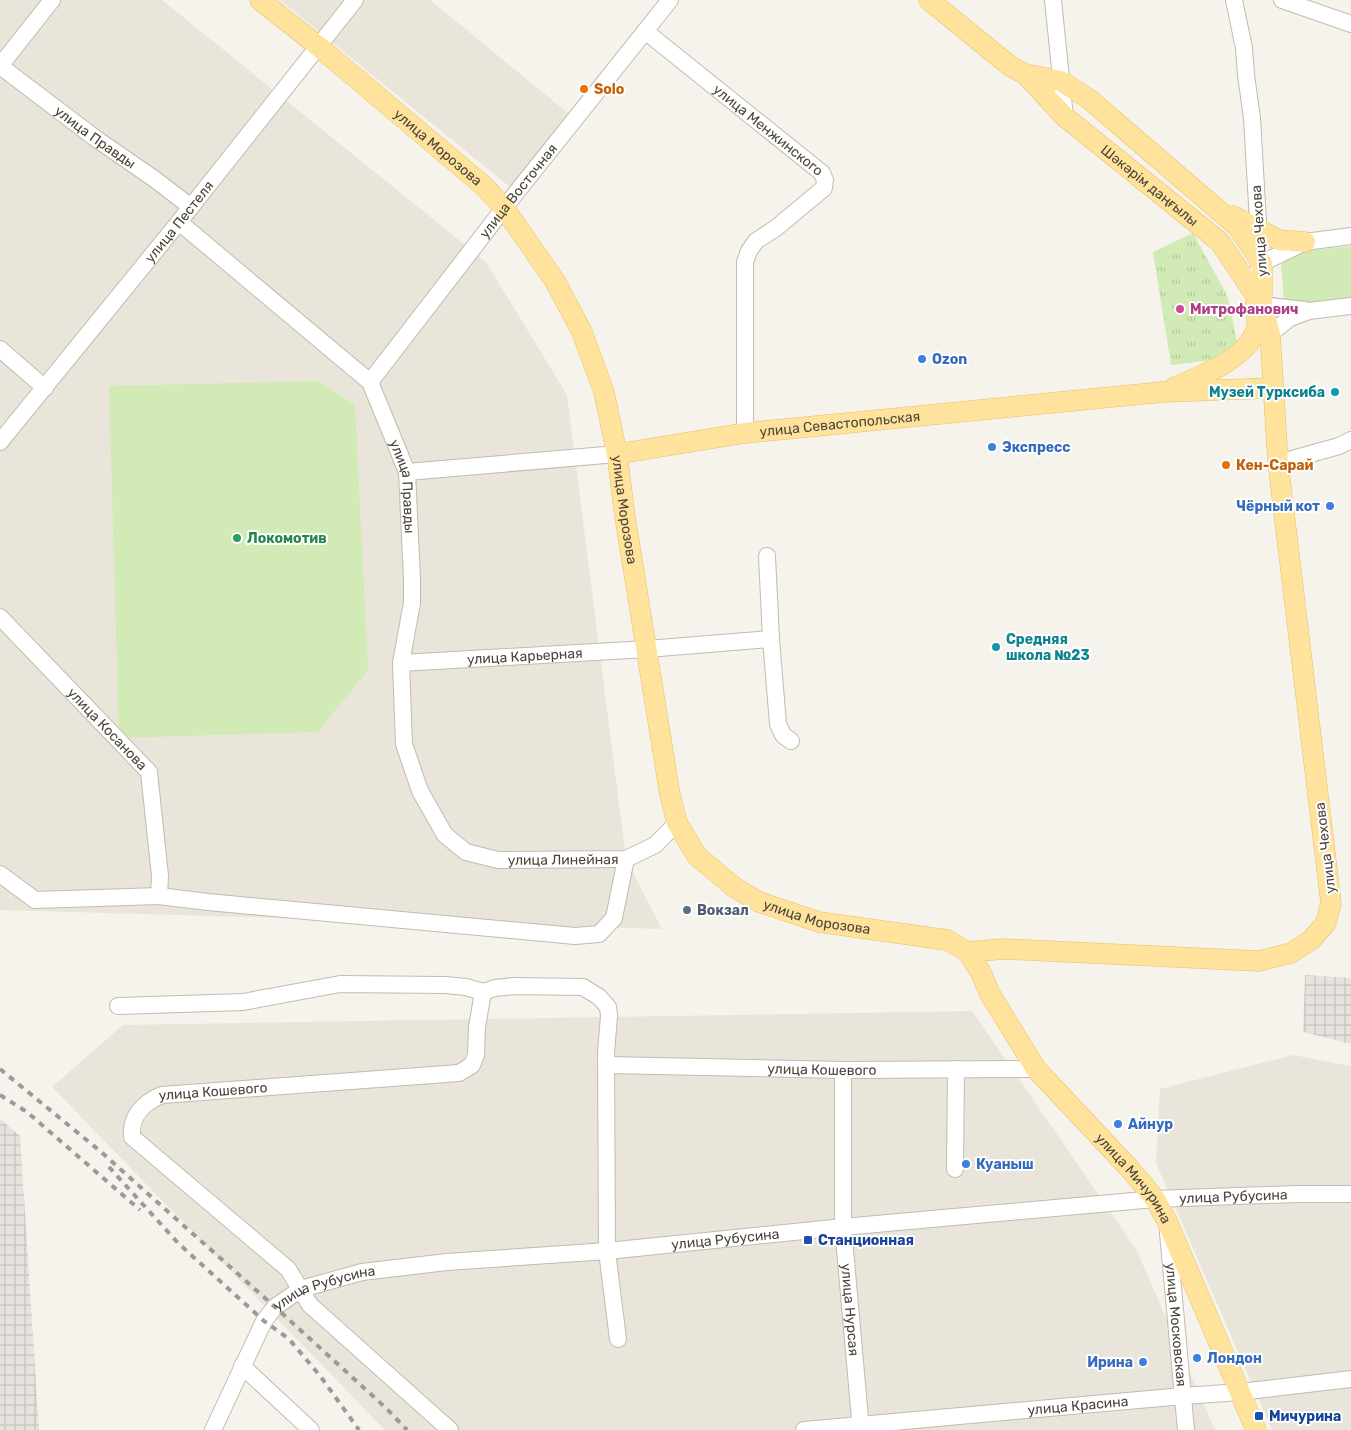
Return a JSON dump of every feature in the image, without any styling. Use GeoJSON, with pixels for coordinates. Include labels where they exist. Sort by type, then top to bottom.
{"type":"FeatureCollection","features":[{"type":"Feature","properties":{"kind":"main road","name":"улица Морозова"},"geometry":{"type":"LineString","coordinates":[[260,0],[318,46],[485,187],[504,208],[555,281],[582,332],[604,392],[616,454],[676,823],[697,856],[734,887],[759,902],[819,922],[947,940],[968,952]]}},
{"type":"Feature","properties":{"kind":"main road","name":"Шәкәрім даңғылы"},"geometry":{"type":"LineString","coordinates":[[929,0],[1010,66],[1025,74],[1061,81],[1089,99],[1238,227],[1262,263]]}},
{"type":"Feature","properties":{"kind":"main road","name":"Шәкәрім даңғылы"},"geometry":{"type":"LineString","coordinates":[[1025,74],[1065,117],[1220,242],[1258,298]]}},
{"type":"Feature","properties":{"kind":"main road"},"geometry":{"type":"LineString","coordinates":[[1216,208],[1279,240],[1305,242]]}},
{"type":"Feature","properties":{"kind":"main road","name":"улица Чехова"},"geometry":{"type":"LineString","coordinates":[[968,952],[1003,949],[1259,961],[1291,953],[1311,940],[1326,922],[1331,903],[1278,463],[1270,334],[1258,298],[1262,263]]}},
{"type":"Feature","properties":{"kind":"main road"},"geometry":{"type":"LineString","coordinates":[[1163,392],[1225,364],[1249,342],[1257,325],[1258,298]]}},
{"type":"Feature","properties":{"kind":"main road","name":"улица Севастопольская"},"geometry":{"type":"LineString","coordinates":[[616,454],[745,433],[1163,392],[1273,388]]}},
{"type":"Feature","properties":{"kind":"main road","name":"улица Мичурина"},"geometry":{"type":"LineString","coordinates":[[968,952],[982,973],[990,994],[1036,1069],[1129,1168],[1155,1199],[1167,1220],[1256,1430]]}},
{"type":"Feature","properties":{"kind":"street"},"geometry":{"type":"LineString","coordinates":[[0,66],[52,0]]}},
{"type":"Feature","properties":{"kind":"street","name":"улица Пестеля"},"geometry":{"type":"LineString","coordinates":[[0,442],[179,222],[355,0]]}},
{"type":"Feature","properties":{"kind":"street","name":"улица Восточная"},"geometry":{"type":"LineString","coordinates":[[370,382],[504,208],[670,0]]}},
{"type":"Feature","properties":{"kind":"street"},"geometry":{"type":"LineString","coordinates":[[1053,0],[1065,117]]}},
{"type":"Feature","properties":{"kind":"street","name":"улица Чехова"},"geometry":{"type":"LineString","coordinates":[[1234,0],[1244,48],[1252,118],[1258,229],[1262,263]]}},
{"type":"Feature","properties":{"kind":"street"},"geometry":{"type":"LineString","coordinates":[[1282,0],[1351,24]]}},
{"type":"Feature","properties":{"kind":"street","name":"улица Менжинского"},"geometry":{"type":"LineString","coordinates":[[645,31],[822,173],[825,180],[824,188],[776,228],[756,241],[749,251],[745,262],[745,433]]}},
{"type":"Feature","properties":{"kind":"street","name":"улица Правды"},"geometry":{"type":"LineString","coordinates":[[0,66],[94,138],[153,178],[191,207]]}},
{"type":"Feature","properties":{"kind":"street","name":"улица Правды"},"geometry":{"type":"LineString","coordinates":[[179,222],[370,382],[407,472],[412,603],[402,663],[404,744],[420,790],[445,835]]}},
{"type":"Feature","properties":{"kind":"street"},"geometry":{"type":"LineString","coordinates":[[1262,263],[1305,242],[1351,236]]}},
{"type":"Feature","properties":{"kind":"street"},"geometry":{"type":"LineString","coordinates":[[1258,298],[1310,311]]}},
{"type":"Feature","properties":{"kind":"street"},"geometry":{"type":"LineString","coordinates":[[1270,334],[1290,318],[1310,311],[1351,306]]}},
{"type":"Feature","properties":{"kind":"street"},"geometry":{"type":"LineString","coordinates":[[0,349],[45,388]]}},
{"type":"Feature","properties":{"kind":"street"},"geometry":{"type":"LineString","coordinates":[[1278,463],[1339,446],[1351,440]]}},
{"type":"Feature","properties":{"kind":"street","name":"улица Севастопольская"},"geometry":{"type":"LineString","coordinates":[[407,472],[616,454]]}},
{"type":"Feature","properties":{"kind":"street"},"geometry":{"type":"LineString","coordinates":[[767,556],[778,724],[783,735],[791,741]]}},
{"type":"Feature","properties":{"kind":"street","name":"улица Косанова"},"geometry":{"type":"LineString","coordinates":[[0,617],[149,772],[160,876],[159,896]]}},
{"type":"Feature","properties":{"kind":"street"},"geometry":{"type":"LineString","coordinates":[[647,648],[771,639]]}},
{"type":"Feature","properties":{"kind":"street","name":"улица Карьерная"},"geometry":{"type":"LineString","coordinates":[[402,663],[647,648]]}},
{"type":"Feature","properties":{"kind":"street","name":"улица Линейная"},"geometry":{"type":"LineString","coordinates":[[445,835],[466,852],[498,860],[626,859],[656,845],[676,823]]}},
{"type":"Feature","properties":{"kind":"street"},"geometry":{"type":"LineString","coordinates":[[0,874],[35,900],[159,896],[575,936],[599,934],[614,918],[626,859]]}},
{"type":"Feature","properties":{"kind":"street"},"geometry":{"type":"LineString","coordinates":[[118,1006],[243,1002],[340,984],[445,985],[466,987],[484,992],[495,988],[514,986],[583,987],[599,997],[608,1007],[607,1251],[618,1340]]}},
{"type":"Feature","properties":{"kind":"street","name":"улица Кошевого"},"geometry":{"type":"LineString","coordinates":[[301,1289],[288,1269],[132,1137],[131,1126],[136,1114],[149,1100],[162,1095],[459,1073],[472,1065],[476,1055],[476,1028],[484,992]]}},
{"type":"Feature","properties":{"kind":"street","name":"улица Кошевого"},"geometry":{"type":"LineString","coordinates":[[607,1065],[843,1070],[1036,1069]]}},
{"type":"Feature","properties":{"kind":"street"},"geometry":{"type":"LineString","coordinates":[[955,1169],[956,1069]]}},
{"type":"Feature","properties":{"kind":"street","name":"улица Нурсая"},"geometry":{"type":"LineString","coordinates":[[843,1070],[843,1227],[860,1427]]}},
{"type":"Feature","properties":{"kind":"street","name":"улица Рубусина"},"geometry":{"type":"LineString","coordinates":[[213,1430],[264,1321],[276,1307],[301,1289],[362,1272],[446,1262],[607,1251],[843,1227],[1155,1199],[1351,1194]]}},
{"type":"Feature","properties":{"kind":"street","name":"улица Московская"},"geometry":{"type":"LineString","coordinates":[[1167,1220],[1186,1430]]}},
{"type":"Feature","properties":{"kind":"street"},"geometry":{"type":"LineString","coordinates":[[301,1289],[310,1305],[450,1430]]}},
{"type":"Feature","properties":{"kind":"street"},"geometry":{"type":"LineString","coordinates":[[242,1366],[311,1430]]}},
{"type":"Feature","properties":{"kind":"street","name":"улица Красина"},"geometry":{"type":"LineString","coordinates":[[804,1430],[860,1427],[1240,1392],[1351,1379]]}},
{"type":"Feature","properties":{"kind":"shaded area"},"geometry":{"type":"Polygon","coordinates":[[[0,0],[162,0],[486,262],[567,395],[626,859],[662,929],[0,910],[0,0]]]}},
{"type":"Feature","properties":{"kind":"shaded area"},"geometry":{"type":"Polygon","coordinates":[[[280,0],[430,0],[574,118],[515,191],[280,0]]]}},
{"type":"Feature","properties":{"kind":"shaded area"},"geometry":{"type":"Polygon","coordinates":[[[1305,975],[1351,978],[1351,1044],[1303,1032],[1305,975]]]}},
{"type":"Feature","properties":{"kind":"shaded area"},"geometry":{"type":"Polygon","coordinates":[[[972,1011],[1136,1249],[1215,1430],[385,1430],[52,1087],[123,1025],[972,1011]]]}},
{"type":"Feature","properties":{"kind":"shaded area"},"geometry":{"type":"Polygon","coordinates":[[[1293,1055],[1351,1066],[1351,1430],[1272,1430],[1156,1163],[1160,1089],[1293,1055]]]}},
{"type":"Feature","properties":{"kind":"shaded area"},"geometry":{"type":"Polygon","coordinates":[[[0,1119],[20,1136],[39,1430],[0,1430],[0,1119]]]}},
{"type":"Feature","properties":{"kind":"green space"},"geometry":{"type":"Polygon","coordinates":[[[1193,233],[1228,297],[1240,357],[1171,365],[1153,252],[1193,233]]]}},
{"type":"Feature","properties":{"kind":"green space"},"geometry":{"type":"Polygon","coordinates":[[[1351,246],[1351,300],[1303,305],[1284,300],[1281,265],[1295,252],[1351,246]]]}},
{"type":"Feature","properties":{"kind":"green space","name":"Локомотив"},"geometry":{"type":"Polygon","coordinates":[[[319,381],[355,405],[368,670],[318,732],[119,738],[109,386],[319,381]]]}},
{"type":"Feature","properties":{"kind":"railway"},"geometry":{"type":"LineString","coordinates":[[0,1069],[100,1151],[275,1307],[386,1408],[407,1430]]}},
{"type":"Feature","properties":{"kind":"railway"},"geometry":{"type":"LineString","coordinates":[[0,1095],[27,1112],[140,1210]]}},
{"type":"Feature","properties":{"kind":"railway"},"geometry":{"type":"LineString","coordinates":[[109,1167],[178,1243],[264,1321],[289,1339],[321,1377],[359,1430]]}},
{"type":"Feature","properties":{"kind":"place","name":"Solo"},"geometry":{"type":"Point","coordinates":[584,89]}},
{"type":"Feature","properties":{"kind":"place","name":"Митрофанович"},"geometry":{"type":"Point","coordinates":[1180,309]}},
{"type":"Feature","properties":{"kind":"place","name":"Ozon"},"geometry":{"type":"Point","coordinates":[922,359]}},
{"type":"Feature","properties":{"kind":"place","name":"Музей Турксиба"},"geometry":{"type":"Point","coordinates":[1335,392]}},
{"type":"Feature","properties":{"kind":"place","name":"Экспресс"},"geometry":{"type":"Point","coordinates":[992,447]}},
{"type":"Feature","properties":{"kind":"place","name":"Кен-Сарай"},"geometry":{"type":"Point","coordinates":[1226,465]}},
{"type":"Feature","properties":{"kind":"place","name":"Чёрный кот"},"geometry":{"type":"Point","coordinates":[1330,506]}},
{"type":"Feature","properties":{"kind":"place","name":"Локомотив"},"geometry":{"type":"Point","coordinates":[237,538]}},
{"type":"Feature","properties":{"kind":"place","name":"Средняя школа №23"},"geometry":{"type":"Point","coordinates":[996,647]}},
{"type":"Feature","properties":{"kind":"place","name":"Вокзал"},"geometry":{"type":"Point","coordinates":[687,910]}},
{"type":"Feature","properties":{"kind":"place","name":"Айнур"},"geometry":{"type":"Point","coordinates":[1118,1124]}},
{"type":"Feature","properties":{"kind":"place","name":"Куаныш"},"geometry":{"type":"Point","coordinates":[966,1164]}},
{"type":"Feature","properties":{"kind":"place","name":"Станционная"},"geometry":{"type":"Point","coordinates":[808,1240]}},
{"type":"Feature","properties":{"kind":"place","name":"Лондон"},"geometry":{"type":"Point","coordinates":[1197,1358]}},
{"type":"Feature","properties":{"kind":"place","name":"Ирина"},"geometry":{"type":"Point","coordinates":[1143,1362]}},
{"type":"Feature","properties":{"kind":"place","name":"Мичурина"},"geometry":{"type":"Point","coordinates":[1259,1416]}}]}
